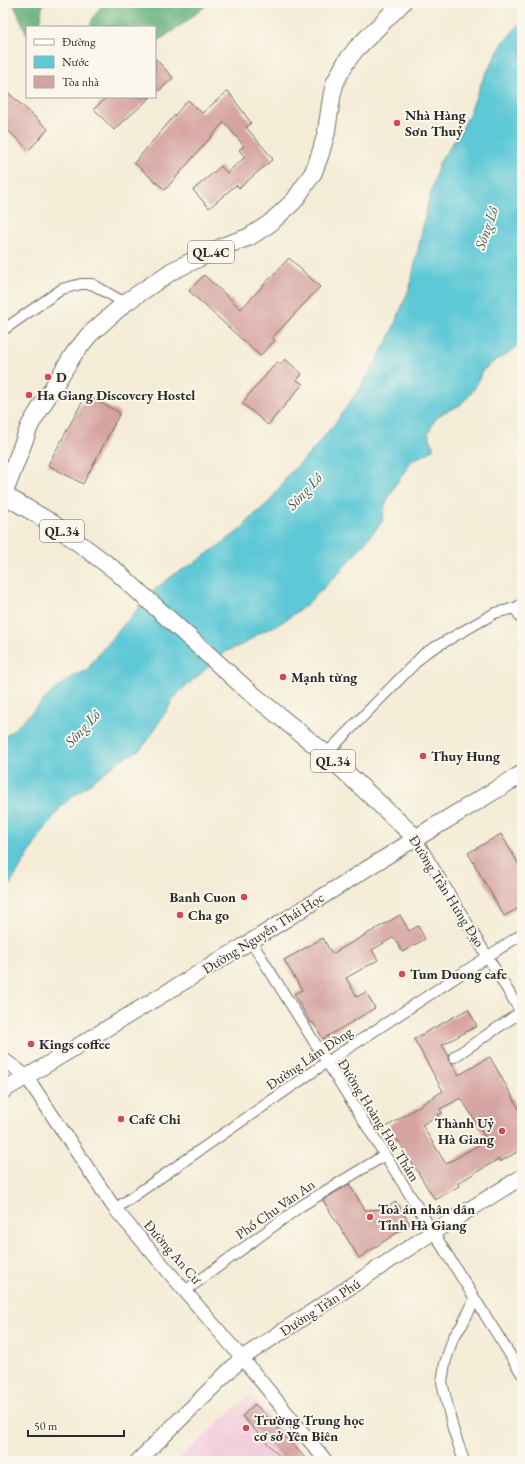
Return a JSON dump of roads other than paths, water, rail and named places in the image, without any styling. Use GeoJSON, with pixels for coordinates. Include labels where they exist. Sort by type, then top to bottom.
{"type":"FeatureCollection","features":[{"type":"Feature","properties":{"kind":"highway","name":"QL.4C"},"geometry":{"type":"LineString","coordinates":[[3,495],[30,425],[73,355],[90,335],[125,304],[172,271],[226,245],[249,237],[269,224],[294,201],[313,173],[320,155],[326,134],[335,83],[346,62],[356,49],[402,3]]}},
{"type":"Feature","properties":{"kind":"highway","name":"Đường Trần Hưng Đạo"},"geometry":{"type":"LineString","coordinates":[[3,495],[52,523],[116,571],[246,689],[326,754],[416,838]]}},
{"type":"Feature","properties":{"kind":"highway","name":"Đường Nguyễn Thái Học"},"geometry":{"type":"LineString","coordinates":[[416,838],[522,774]]}},
{"type":"Feature","properties":{"kind":"main road","name":"Đường Nguyễn Thái Học"},"geometry":{"type":"LineString","coordinates":[[3,1091],[251,941],[416,838]]}},
{"type":"Feature","properties":{"kind":"main road","name":"Đường Trần Phú"},"geometry":{"type":"LineString","coordinates":[[138,1461],[242,1358],[433,1232],[522,1177]]}},
{"type":"Feature","properties":{"kind":"street"},"geometry":{"type":"LineString","coordinates":[[3,330],[62,289],[81,284],[92,284],[125,304]]}},
{"type":"Feature","properties":{"kind":"street"},"geometry":{"type":"LineString","coordinates":[[326,754],[425,653],[495,613],[518,606],[522,620]]}},
{"type":"Feature","properties":{"kind":"street","name":"Đường Trần Hưng Đạo"},"geometry":{"type":"LineString","coordinates":[[416,838],[522,1013]]}},
{"type":"Feature","properties":{"kind":"street","name":"Đường Lâm Đồng"},"geometry":{"type":"LineString","coordinates":[[115,1209],[327,1062],[522,934]]}},
{"type":"Feature","properties":{"kind":"street","name":"Đường Hoàng Hoa Thám"},"geometry":{"type":"LineString","coordinates":[[251,941],[522,1374]]}},
{"type":"Feature","properties":{"kind":"street"},"geometry":{"type":"LineString","coordinates":[[454,1057],[522,1013]]}},
{"type":"Feature","properties":{"kind":"street","name":"Đường An Cư"},"geometry":{"type":"LineString","coordinates":[[3,1059],[26,1076],[115,1209],[242,1358],[326,1461]]}},
{"type":"Feature","properties":{"kind":"street","name":"Phố Chu Văn An"},"geometry":{"type":"LineString","coordinates":[[185,1291],[301,1206],[384,1155]]}},
{"type":"Feature","properties":{"kind":"street"},"geometry":{"type":"LineString","coordinates":[[464,1461],[453,1429],[442,1382],[445,1364],[453,1338],[462,1325],[475,1299]]}},
{"type":"Feature","properties":{"kind":"water","name":"Sông Lô"},"geometry":{"type":"Polygon","coordinates":[[[522,21],[522,341],[509,353],[496,360],[482,371],[477,384],[470,395],[460,405],[443,413],[435,420],[428,433],[433,449],[428,453],[412,460],[394,487],[385,505],[382,522],[341,571],[306,605],[281,623],[258,634],[246,643],[227,651],[179,692],[146,743],[139,750],[123,758],[63,804],[41,834],[3,896],[3,742],[7,735],[67,680],[77,674],[87,671],[95,658],[154,590],[176,573],[193,564],[239,531],[270,501],[289,474],[312,451],[336,422],[363,384],[389,338],[410,287],[428,203],[439,163],[461,131],[483,79],[503,43],[522,21]]]}},
{"type":"Feature","properties":{"kind":"place","name":"Nhà Hàng Sơn Thuỷ"},"geometry":{"type":"Point","coordinates":[397,123]}},
{"type":"Feature","properties":{"kind":"place","name":"D"},"geometry":{"type":"Point","coordinates":[48,377]}},
{"type":"Feature","properties":{"kind":"place","name":"Ha Giang Discovery Hostel"},"geometry":{"type":"Point","coordinates":[29,395]}},
{"type":"Feature","properties":{"kind":"place","name":"Mạnh từng"},"geometry":{"type":"Point","coordinates":[283,677]}},
{"type":"Feature","properties":{"kind":"place","name":"Thuy Hung"},"geometry":{"type":"Point","coordinates":[423,756]}},
{"type":"Feature","properties":{"kind":"place","name":"Banh Cuon"},"geometry":{"type":"Point","coordinates":[244,897]}},
{"type":"Feature","properties":{"kind":"place","name":"Cha go"},"geometry":{"type":"Point","coordinates":[180,915]}},
{"type":"Feature","properties":{"kind":"place","name":"Tum Duong cafe"},"geometry":{"type":"Point","coordinates":[402,974]}},
{"type":"Feature","properties":{"kind":"place","name":"Kings coffee"},"geometry":{"type":"Point","coordinates":[31,1044]}},
{"type":"Feature","properties":{"kind":"place","name":"Café Chi"},"geometry":{"type":"Point","coordinates":[121,1119]}},
{"type":"Feature","properties":{"kind":"place","name":"Thành Uỷ Hà Giang"},"geometry":{"type":"Point","coordinates":[502,1131]}},
{"type":"Feature","properties":{"kind":"place","name":"Toà án nhân dân Tỉnh Hà Giang"},"geometry":{"type":"Point","coordinates":[370,1217]}},
{"type":"Feature","properties":{"kind":"place","name":"Trường Trung học cơ sở Yên Biên"},"geometry":{"type":"Point","coordinates":[246,1428]}}]}
